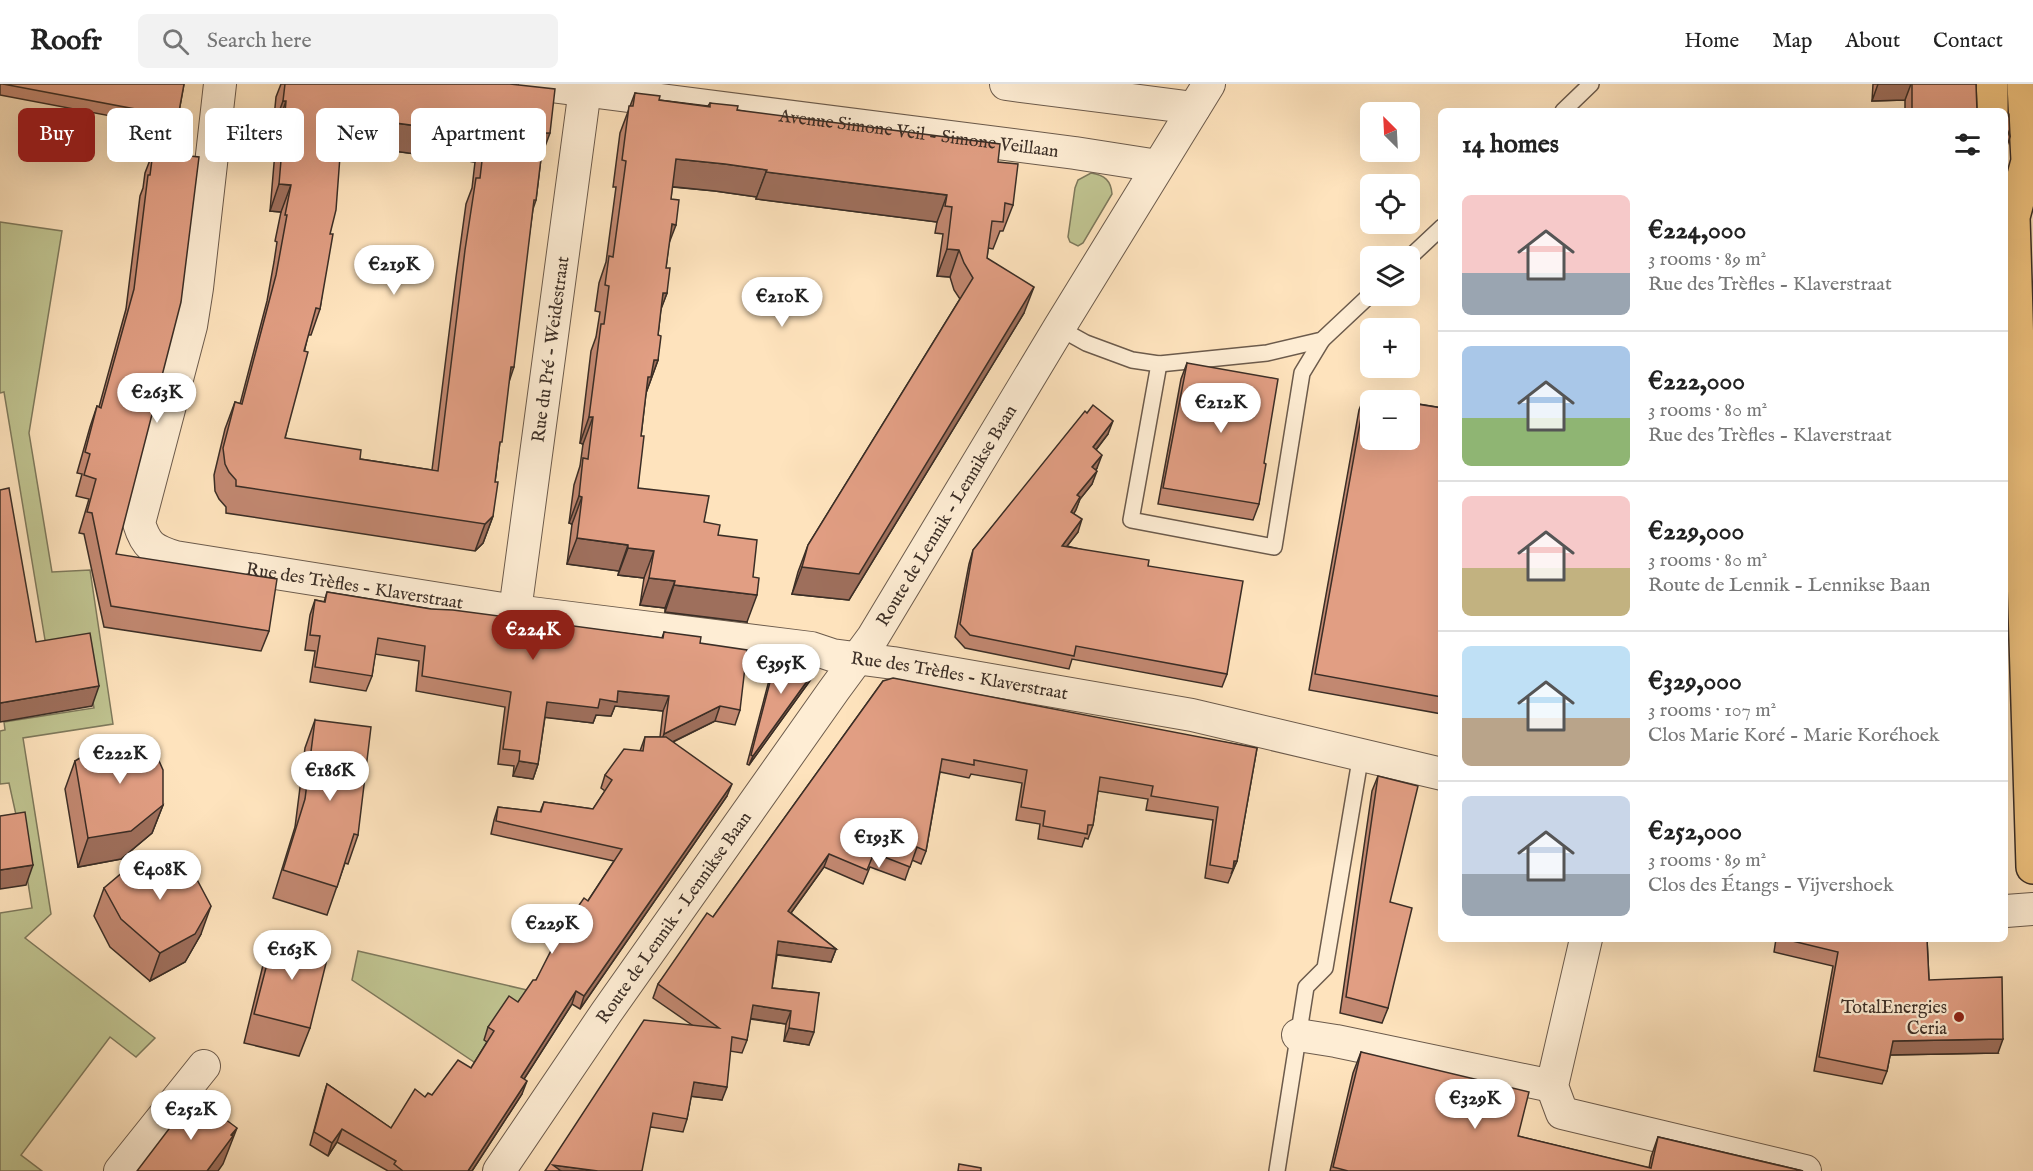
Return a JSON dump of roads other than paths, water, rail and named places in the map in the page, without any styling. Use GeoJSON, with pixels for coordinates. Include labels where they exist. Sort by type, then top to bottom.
{"type":"FeatureCollection","features":[{"type":"Feature","properties":{"kind":"main road"},"geometry":{"type":"LineString","coordinates":[[1991,84],[1991,108]]}},
{"type":"Feature","properties":{"kind":"main road"},"geometry":{"type":"LineString","coordinates":[[2024,84],[2028,161],[2009,208],[2033,867]]}},
{"type":"Feature","properties":{"kind":"street","name":"Rue des Trèfles - Klaverstraat"},"geometry":{"type":"LineString","coordinates":[[220,84],[191,326],[139,523],[144,538],[155,550],[175,557],[515,611],[810,648],[832,655],[1192,715],[1438,773]]}},
{"type":"Feature","properties":{"kind":"street","name":"Avenue Simone Veil - Simone Veillaan"},"geometry":{"type":"LineString","coordinates":[[535,84],[1076,153],[1158,166]]}},
{"type":"Feature","properties":{"kind":"street"},"geometry":{"type":"LineString","coordinates":[[1006,84],[1202,96]]}},
{"type":"Feature","properties":{"kind":"street","name":"Rue du Pré - Weidestraat"},"geometry":{"type":"LineString","coordinates":[[515,611],[585,89]]}},
{"type":"Feature","properties":{"kind":"street","name":"Route de Lennik - Lennikse Baan"},"geometry":{"type":"LineString","coordinates":[[499,1171],[613,1003],[873,637],[1202,96]]}},
{"type":"Feature","properties":{"kind":"street"},"geometry":{"type":"LineString","coordinates":[[2008,911],[2033,909]]}},
{"type":"Feature","properties":{"kind":"street"},"geometry":{"type":"LineString","coordinates":[[1585,942],[1552,1086],[1562,1113],[1805,1171]]}},
{"type":"Feature","properties":{"kind":"street"},"geometry":{"type":"LineString","coordinates":[[1298,1035],[1552,1086]]}},
{"type":"Feature","properties":{"kind":"street"},"geometry":{"type":"LineString","coordinates":[[120,1171],[204,1066]]}},
{"type":"Feature","properties":{"kind":"lane"},"geometry":{"type":"LineString","coordinates":[[1566,108],[1591,84]]}},
{"type":"Feature","properties":{"kind":"lane"},"geometry":{"type":"LineString","coordinates":[[1420,248],[1438,231]]}},
{"type":"Feature","properties":{"kind":"lane"},"geometry":{"type":"LineString","coordinates":[[1159,364],[1131,520],[1274,548],[1302,374],[1322,340],[1360,304]]}},
{"type":"Feature","properties":{"kind":"lane"},"geometry":{"type":"LineString","coordinates":[[1059,328],[1086,343],[1132,360],[1159,364],[1267,353],[1322,340]]}},
{"type":"Feature","properties":{"kind":"lane"},"geometry":{"type":"LineString","coordinates":[[1277,1171],[1306,987],[1325,968],[1361,754]]}},
{"type":"Feature","properties":{"kind":"place","name":"TotalEnergies Ceria"},"geometry":{"type":"Point","coordinates":[1959,1017]}}]}
